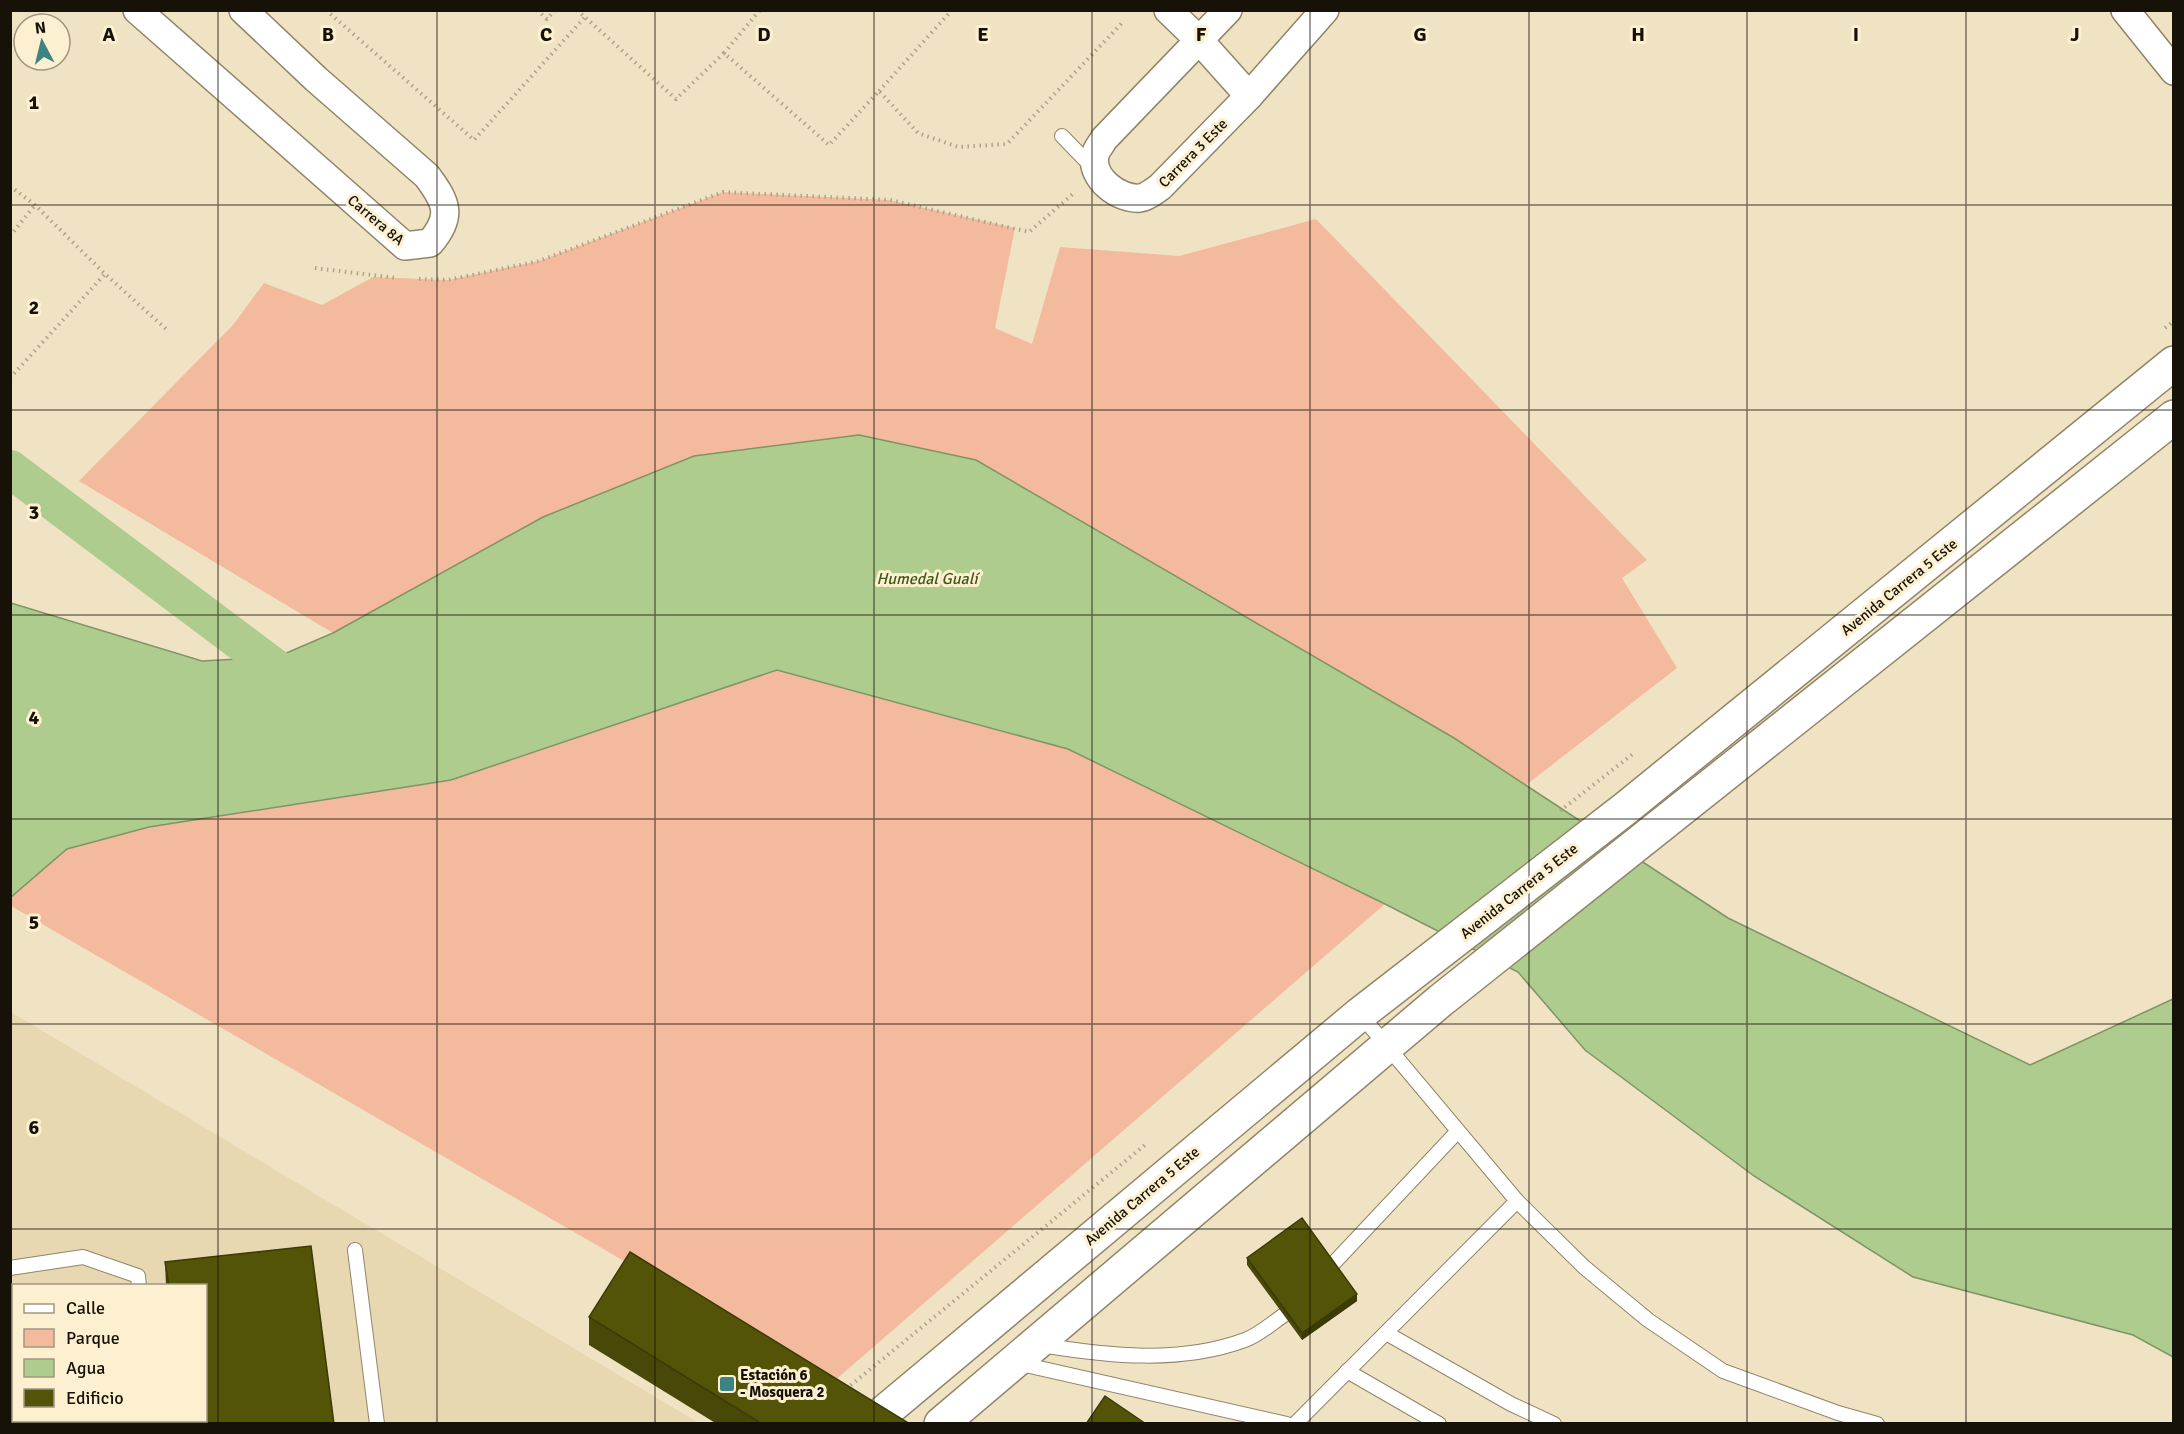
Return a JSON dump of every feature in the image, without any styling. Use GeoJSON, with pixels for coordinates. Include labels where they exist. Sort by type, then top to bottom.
{"type":"FeatureCollection","features":[{"type":"Feature","properties":{"kind":"main road","name":"Avenida Carrera 5 Este"},"geometry":{"type":"LineString","coordinates":[[870,1424],[1360,1014],[1626,808],[2174,363]]}},
{"type":"Feature","properties":{"kind":"main road"},"geometry":{"type":"LineString","coordinates":[[941,1424],[1440,1001],[2174,417]]}},
{"type":"Feature","properties":{"kind":"street","name":"Carrera 8A"},"geometry":{"type":"LineString","coordinates":[[137,10],[405,246],[430,243],[443,228],[446,211],[440,193],[427,176],[316,79],[243,10]]}},
{"type":"Feature","properties":{"kind":"street"},"geometry":{"type":"LineString","coordinates":[[1168,10],[1199,40],[1249,96]]}},
{"type":"Feature","properties":{"kind":"street"},"geometry":{"type":"LineString","coordinates":[[1096,172],[1095,155],[1104,139],[1228,10]]}},
{"type":"Feature","properties":{"kind":"street","name":"Carrera 3 Este"},"geometry":{"type":"LineString","coordinates":[[1096,172],[1110,188],[1127,198],[1143,198],[1160,188],[1249,96],[1325,10]]}},
{"type":"Feature","properties":{"kind":"street"},"geometry":{"type":"LineString","coordinates":[[2124,10],[2174,72]]}},
{"type":"Feature","properties":{"kind":"lane"},"geometry":{"type":"LineString","coordinates":[[1062,136],[1096,172]]}},
{"type":"Feature","properties":{"kind":"lane"},"geometry":{"type":"LineString","coordinates":[[1360,1014],[1517,1201],[1584,1267],[1648,1320],[1723,1371],[1838,1413],[1877,1424]]}},
{"type":"Feature","properties":{"kind":"lane"},"geometry":{"type":"LineString","coordinates":[[1331,1266],[1458,1131]]}},
{"type":"Feature","properties":{"kind":"lane"},"geometry":{"type":"LineString","coordinates":[[1295,1424],[1517,1201]]}},
{"type":"Feature","properties":{"kind":"lane"},"geometry":{"type":"LineString","coordinates":[[355,1250],[377,1424]]}},
{"type":"Feature","properties":{"kind":"lane"},"geometry":{"type":"LineString","coordinates":[[10,1268],[83,1257],[138,1276],[139,1284]]}},
{"type":"Feature","properties":{"kind":"lane"},"geometry":{"type":"LineString","coordinates":[[1024,1353],[1105,1356],[1195,1353],[1247,1339],[1284,1315]]}},
{"type":"Feature","properties":{"kind":"lane"},"geometry":{"type":"LineString","coordinates":[[1386,1333],[1510,1404],[1554,1424]]}},
{"type":"Feature","properties":{"kind":"lane"},"geometry":{"type":"LineString","coordinates":[[1024,1353],[1287,1424]]}},
{"type":"Feature","properties":{"kind":"lane"},"geometry":{"type":"LineString","coordinates":[[1347,1371],[1439,1424]]}},
{"type":"Feature","properties":{"kind":"path"},"geometry":{"type":"LineString","coordinates":[[326,10],[474,140],[585,17]]}},
{"type":"Feature","properties":{"kind":"path"},"geometry":{"type":"LineString","coordinates":[[537,10],[547,19],[555,10]]}},
{"type":"Feature","properties":{"kind":"path"},"geometry":{"type":"LineString","coordinates":[[578,10],[676,99],[724,53],[760,10]]}},
{"type":"Feature","properties":{"kind":"path"},"geometry":{"type":"LineString","coordinates":[[724,53],[828,145],[952,10]]}},
{"type":"Feature","properties":{"kind":"path"},"geometry":{"type":"LineString","coordinates":[[879,91],[918,133],[958,147],[1007,144],[1122,23]]}},
{"type":"Feature","properties":{"kind":"path"},"geometry":{"type":"LineString","coordinates":[[416,279],[448,280],[539,261],[723,192],[890,200],[1029,232],[1096,172]]}},
{"type":"Feature","properties":{"kind":"path"},"geometry":{"type":"LineString","coordinates":[[10,186],[35,205],[105,274],[166,328]]}},
{"type":"Feature","properties":{"kind":"path"},"geometry":{"type":"LineString","coordinates":[[10,236],[35,205]]}},
{"type":"Feature","properties":{"kind":"path"},"geometry":{"type":"LineString","coordinates":[[315,268],[373,277],[405,278]]}},
{"type":"Feature","properties":{"kind":"path"},"geometry":{"type":"LineString","coordinates":[[10,378],[105,274]]}},
{"type":"Feature","properties":{"kind":"path"},"geometry":{"type":"LineString","coordinates":[[841,1393],[1147,1143]]}},
{"type":"Feature","properties":{"kind":"shaded area"},"geometry":{"type":"Polygon","coordinates":[[[11,1012],[699,1423],[11,1424],[11,1012]]]}},
{"type":"Feature","properties":{"kind":"green space"},"geometry":{"type":"Polygon","coordinates":[[[723,192],[889,200],[1015,228],[995,328],[1032,344],[1060,247],[1179,256],[1316,219],[1647,560],[1622,578],[1677,668],[1526,785],[976,460],[859,435],[694,456],[543,518],[333,633],[79,481],[233,325],[264,283],[322,305],[373,277],[448,280],[539,261],[723,192]]]}},
{"type":"Feature","properties":{"kind":"green space"},"geometry":{"type":"Polygon","coordinates":[[[777,670],[1068,749],[1333,875],[1385,904],[833,1382],[11,906],[11,897],[67,849],[149,827],[451,780],[777,670]]]}},
{"type":"Feature","properties":{"kind":"water","name":"Humedal Gualí"},"geometry":{"type":"Polygon","coordinates":[[[859,435],[976,460],[1454,738],[1728,918],[2030,1065],[2173,999],[2173,1357],[2133,1335],[1913,1277],[1754,1176],[1585,1050],[1518,972],[1385,904],[1068,749],[777,670],[451,780],[149,827],[67,849],[11,897],[11,603],[202,661],[277,657],[333,633],[543,517],[694,456],[859,435]]]}},
{"type":"Feature","properties":{"kind":"building"},"geometry":{"type":"Polygon","coordinates":[[[1302,1218],[1357,1294],[1302,1333],[1247,1258],[1302,1218]]]}},
{"type":"Feature","properties":{"kind":"building"},"geometry":{"type":"Polygon","coordinates":[[[311,1246],[334,1424],[189,1424],[189,1422],[207,1422],[207,1284],[169,1284],[165,1262],[311,1246]]]}},
{"type":"Feature","properties":{"kind":"building","name":"Estación 6 - Mosquera 2"},"geometry":{"type":"Polygon","coordinates":[[[630,1252],[910,1424],[762,1424],[589,1317],[630,1252]]]}},
{"type":"Feature","properties":{"kind":"building"},"geometry":{"type":"Polygon","coordinates":[[[10,1333],[12,1333],[12,1422],[86,1422],[86,1424],[10,1424],[10,1333]]]}},
{"type":"Feature","properties":{"kind":"building"},"geometry":{"type":"Polygon","coordinates":[[[1105,1396],[1146,1424],[1086,1424],[1105,1396]]]}},
{"type":"Feature","properties":{"kind":"waterway"},"geometry":{"type":"LineString","coordinates":[[10,469],[302,688]]}},
{"type":"Feature","properties":{"kind":"place","name":"Estación 6 - Mosquera 2"},"geometry":{"type":"Point","coordinates":[727,1384]}}]}
